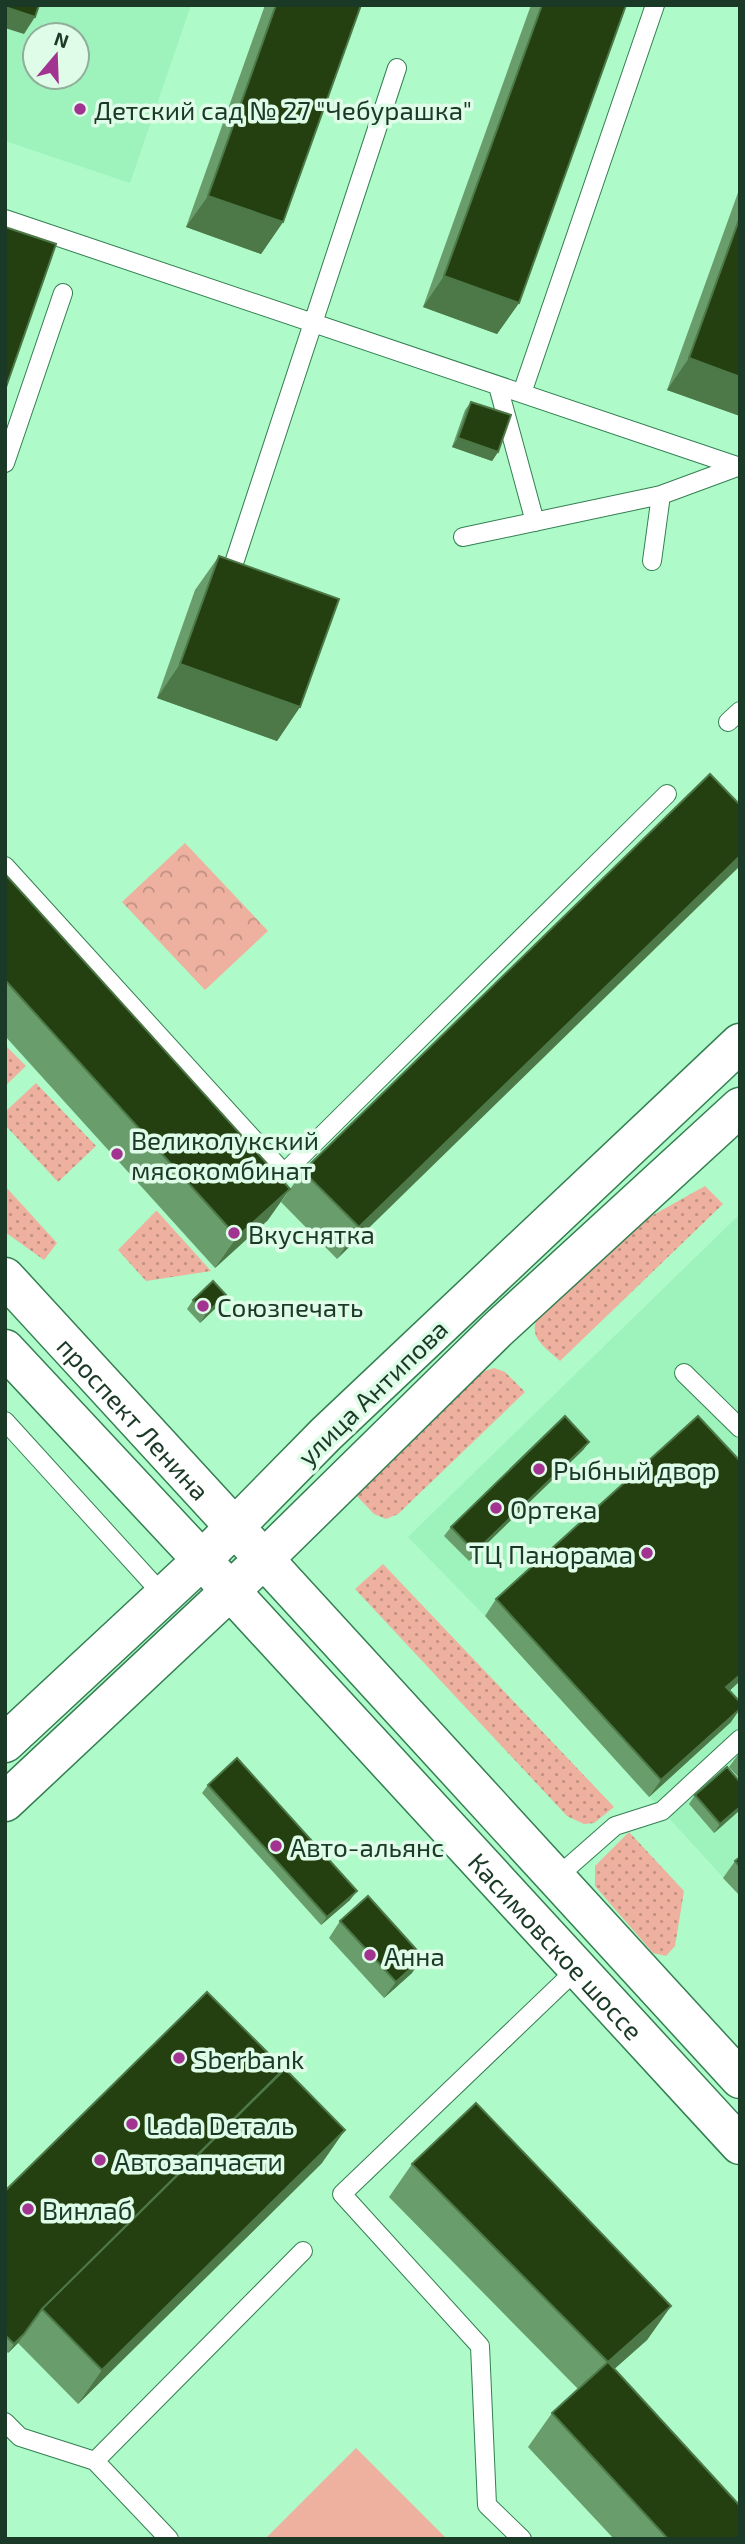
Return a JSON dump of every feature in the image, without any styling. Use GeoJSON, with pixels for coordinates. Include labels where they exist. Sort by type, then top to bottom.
{"type":"FeatureCollection","features":[{"type":"Feature","properties":{"kind":"main road","name":"улица Антипова"},"geometry":{"type":"LineString","coordinates":[[5,1743],[202,1560],[326,1434],[740,1043]]}},
{"type":"Feature","properties":{"kind":"main road","name":"улица Антипова"},"geometry":{"type":"LineString","coordinates":[[5,1802],[231,1592],[497,1330],[740,1107]]}},
{"type":"Feature","properties":{"kind":"main road","name":"проспект Ленина"},"geometry":{"type":"LineString","coordinates":[[5,1277],[264,1559]]}},
{"type":"Feature","properties":{"kind":"main road","name":"проспект Ленина"},"geometry":{"type":"LineString","coordinates":[[5,1349],[231,1592]]}},
{"type":"Feature","properties":{"kind":"main road","name":"Касимовское шоссе"},"geometry":{"type":"LineString","coordinates":[[264,1559],[740,2079]]}},
{"type":"Feature","properties":{"kind":"main road","name":"Касимовское шоссе"},"geometry":{"type":"LineString","coordinates":[[231,1592],[740,2145]]}},
{"type":"Feature","properties":{"kind":"lane"},"geometry":{"type":"LineString","coordinates":[[522,393],[655,5]]}},
{"type":"Feature","properties":{"kind":"lane"},"geometry":{"type":"LineString","coordinates":[[235,560],[397,68]]}},
{"type":"Feature","properties":{"kind":"lane"},"geometry":{"type":"LineString","coordinates":[[5,219],[738,467]]}},
{"type":"Feature","properties":{"kind":"lane"},"geometry":{"type":"LineString","coordinates":[[5,463],[63,293]]}},
{"type":"Feature","properties":{"kind":"lane"},"geometry":{"type":"LineString","coordinates":[[498,386],[535,522]]}},
{"type":"Feature","properties":{"kind":"lane"},"geometry":{"type":"LineString","coordinates":[[463,537],[661,495],[738,467]]}},
{"type":"Feature","properties":{"kind":"lane"},"geometry":{"type":"LineString","coordinates":[[652,561],[661,495]]}},
{"type":"Feature","properties":{"kind":"lane"},"geometry":{"type":"LineString","coordinates":[[5,866],[284,1172],[667,794]]}},
{"type":"Feature","properties":{"kind":"lane"},"geometry":{"type":"LineString","coordinates":[[684,1373],[740,1428]]}},
{"type":"Feature","properties":{"kind":"lane"},"geometry":{"type":"LineString","coordinates":[[5,1421],[164,1596]]}},
{"type":"Feature","properties":{"kind":"lane"},"geometry":{"type":"LineString","coordinates":[[557,1878],[615,1826],[662,1811],[740,1739]]}},
{"type":"Feature","properties":{"kind":"lane"},"geometry":{"type":"LineString","coordinates":[[522,2539],[487,2505],[480,2346],[342,2194],[578,1968]]}},
{"type":"Feature","properties":{"kind":"lane"},"geometry":{"type":"LineString","coordinates":[[95,2460],[303,2251]]}},
{"type":"Feature","properties":{"kind":"lane"},"geometry":{"type":"LineString","coordinates":[[5,2422],[20,2437],[95,2460],[169,2539]]}},
{"type":"Feature","properties":{"kind":"shaded area","name":"Детский сад № 27 \"Чебурашка\""},"geometry":{"type":"Polygon","coordinates":[[[5,5],[191,5],[130,183],[5,141],[5,5]]]}},
{"type":"Feature","properties":{"kind":"shaded area"},"geometry":{"type":"Polygon","coordinates":[[[740,1214],[740,1896],[485,1616],[408,1537],[740,1214]]]}},
{"type":"Feature","properties":{"kind":"green space"},"geometry":{"type":"Polygon","coordinates":[[[185,843],[268,931],[205,990],[122,902],[185,843]]]}},
{"type":"Feature","properties":{"kind":"green space"},"geometry":{"type":"Polygon","coordinates":[[[5,1045],[26,1066],[5,1086],[5,1045]]]}},
{"type":"Feature","properties":{"kind":"green space"},"geometry":{"type":"Polygon","coordinates":[[[36,1083],[96,1146],[58,1182],[5,1125],[5,1112],[36,1083]]]}},
{"type":"Feature","properties":{"kind":"green space"},"geometry":{"type":"Polygon","coordinates":[[[5,1186],[57,1243],[44,1260],[5,1232],[5,1186]]]}},
{"type":"Feature","properties":{"kind":"green space"},"geometry":{"type":"Polygon","coordinates":[[[705,1186],[723,1204],[560,1361],[537,1337],[537,1319],[639,1223],[705,1186]]]}},
{"type":"Feature","properties":{"kind":"green space"},"geometry":{"type":"Polygon","coordinates":[[[156,1211],[211,1271],[146,1281],[118,1250],[156,1211]]]}},
{"type":"Feature","properties":{"kind":"green space"},"geometry":{"type":"Polygon","coordinates":[[[494,1368],[505,1372],[525,1392],[398,1514],[386,1519],[374,1514],[356,1495],[482,1372],[494,1368]]]}},
{"type":"Feature","properties":{"kind":"green space"},"geometry":{"type":"Polygon","coordinates":[[[383,1564],[614,1807],[594,1823],[584,1824],[567,1816],[355,1589],[383,1564]]]}},
{"type":"Feature","properties":{"kind":"green space"},"geometry":{"type":"Polygon","coordinates":[[[629,1832],[684,1891],[675,1946],[666,1956],[653,1953],[595,1886],[595,1866],[629,1832]]]}},
{"type":"Feature","properties":{"kind":"green space"},"geometry":{"type":"Polygon","coordinates":[[[356,2448],[447,2539],[266,2538],[356,2448]]]}},
{"type":"Feature","properties":{"kind":"building"},"geometry":{"type":"Polygon","coordinates":[[[5,5],[39,5],[35,17],[5,5]]]}},
{"type":"Feature","properties":{"kind":"building"},"geometry":{"type":"Polygon","coordinates":[[[276,5],[361,5],[283,222],[208,196],[276,5]]]}},
{"type":"Feature","properties":{"kind":"building"},"geometry":{"type":"Polygon","coordinates":[[[542,5],[626,5],[519,303],[444,276],[542,5]]]}},
{"type":"Feature","properties":{"kind":"building"},"geometry":{"type":"Polygon","coordinates":[[[740,217],[740,377],[689,358],[740,217]]]}},
{"type":"Feature","properties":{"kind":"building"},"geometry":{"type":"Polygon","coordinates":[[[5,227],[56,244],[5,390],[5,227]]]}},
{"type":"Feature","properties":{"kind":"building"},"geometry":{"type":"Polygon","coordinates":[[[471,402],[511,415],[498,452],[458,438],[471,402]]]}},
{"type":"Feature","properties":{"kind":"building"},"geometry":{"type":"Polygon","coordinates":[[[219,556],[339,599],[300,707],[180,664],[219,556]]]}},
{"type":"Feature","properties":{"kind":"building"},"geometry":{"type":"Polygon","coordinates":[[[710,774],[740,805],[740,856],[359,1227],[303,1171],[710,774]]]}},
{"type":"Feature","properties":{"kind":"building"},"geometry":{"type":"Polygon","coordinates":[[[5,874],[290,1189],[237,1237],[5,980],[5,874]]]}},
{"type":"Feature","properties":{"kind":"building"},"geometry":{"type":"Polygon","coordinates":[[[213,1281],[226,1295],[206,1314],[193,1300],[213,1281]]]}},
{"type":"Feature","properties":{"kind":"building"},"geometry":{"type":"Polygon","coordinates":[[[565,1416],[589,1442],[475,1552],[451,1527],[565,1416]]]}},
{"type":"Feature","properties":{"kind":"building","name":"ТЦ Панорама"},"geometry":{"type":"Polygon","coordinates":[[[698,1416],[740,1461],[740,1675],[726,1687],[740,1702],[740,1709],[661,1780],[496,1599],[698,1416]]]}},
{"type":"Feature","properties":{"kind":"building","name":"Авто-альянс"},"geometry":{"type":"Polygon","coordinates":[[[237,1758],[357,1891],[327,1917],[208,1785],[237,1758]]]}},
{"type":"Feature","properties":{"kind":"building"},"geometry":{"type":"Polygon","coordinates":[[[727,1767],[740,1782],[740,1807],[720,1824],[695,1795],[727,1767]]]}},
{"type":"Feature","properties":{"kind":"building"},"geometry":{"type":"Polygon","coordinates":[[[368,1896],[423,1957],[396,1982],[340,1921],[368,1896]]]}},
{"type":"Feature","properties":{"kind":"building"},"geometry":{"type":"Polygon","coordinates":[[[207,1992],[284,2069],[42,2309],[14,2344],[5,2335],[5,2191],[207,1992]]]}},
{"type":"Feature","properties":{"kind":"building"},"geometry":{"type":"Polygon","coordinates":[[[285,2069],[345,2130],[102,2370],[42,2309],[285,2069]]]}},
{"type":"Feature","properties":{"kind":"building"},"geometry":{"type":"Polygon","coordinates":[[[476,2103],[671,2306],[608,2362],[412,2164],[476,2103]]]}},
{"type":"Feature","properties":{"kind":"building"},"geometry":{"type":"Polygon","coordinates":[[[608,2362],[740,2506],[740,2539],[668,2539],[552,2413],[608,2362]]]}},
{"type":"Feature","properties":{"kind":"place","name":"Детский сад № 27 \"Чебурашка\""},"geometry":{"type":"Point","coordinates":[80,109]}},
{"type":"Feature","properties":{"kind":"place","name":"Великолукский мясокомбинат"},"geometry":{"type":"Point","coordinates":[117,1154]}},
{"type":"Feature","properties":{"kind":"place","name":"Вкуснятка"},"geometry":{"type":"Point","coordinates":[234,1233]}},
{"type":"Feature","properties":{"kind":"place","name":"Союзпечать"},"geometry":{"type":"Point","coordinates":[203,1306]}},
{"type":"Feature","properties":{"kind":"place","name":"Рыбный двор"},"geometry":{"type":"Point","coordinates":[539,1469]}},
{"type":"Feature","properties":{"kind":"place","name":"Ортека"},"geometry":{"type":"Point","coordinates":[496,1508]}},
{"type":"Feature","properties":{"kind":"place","name":"ТЦ Панорама"},"geometry":{"type":"Point","coordinates":[647,1553]}},
{"type":"Feature","properties":{"kind":"place","name":"Авто-альянс"},"geometry":{"type":"Point","coordinates":[276,1846]}},
{"type":"Feature","properties":{"kind":"place","name":"Анна"},"geometry":{"type":"Point","coordinates":[370,1955]}},
{"type":"Feature","properties":{"kind":"place","name":"Sberbank"},"geometry":{"type":"Point","coordinates":[179,2058]}},
{"type":"Feature","properties":{"kind":"place","name":"Lada Dеталь"},"geometry":{"type":"Point","coordinates":[132,2124]}},
{"type":"Feature","properties":{"kind":"place","name":"Автозапчасти"},"geometry":{"type":"Point","coordinates":[100,2160]}},
{"type":"Feature","properties":{"kind":"place","name":"Винлаб"},"geometry":{"type":"Point","coordinates":[28,2209]}}]}
